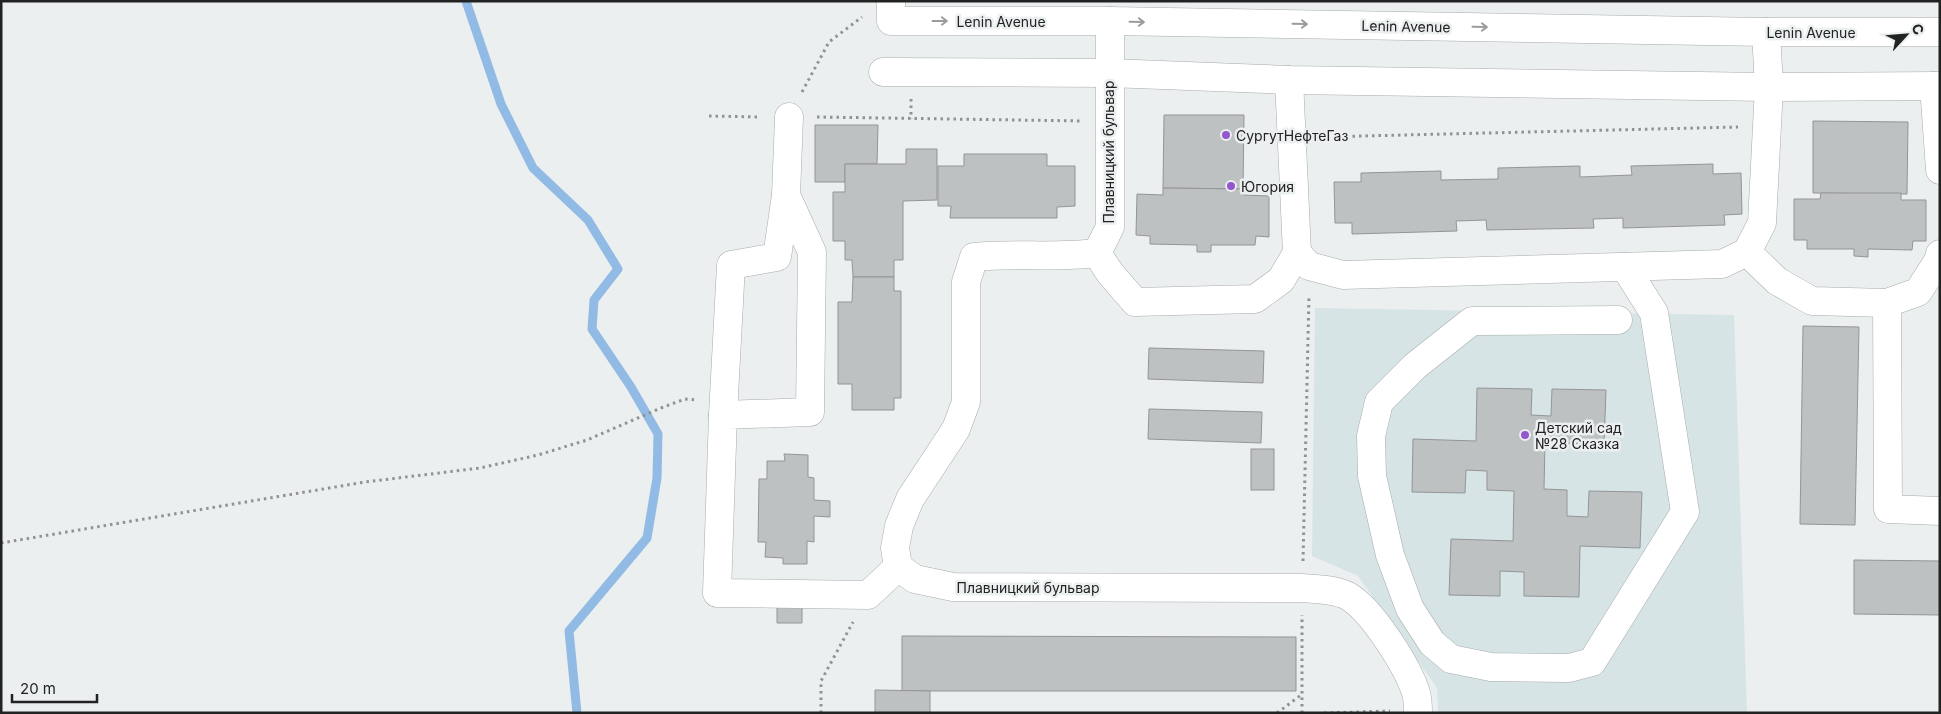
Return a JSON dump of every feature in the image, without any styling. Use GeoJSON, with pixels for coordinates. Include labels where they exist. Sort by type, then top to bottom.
{"type":"FeatureCollection","features":[{"type":"Feature","properties":{"kind":"street","name":"Lenin Avenue"},"geometry":{"type":"LineString","coordinates":[[891,1],[891,21],[1110,21],[1766,32],[1940,32]]}},
{"type":"Feature","properties":{"kind":"street","name":"Плавницкий бульвар"},"geometry":{"type":"LineString","coordinates":[[1097,252],[1110,227],[1108,122],[1110,21]]}},
{"type":"Feature","properties":{"kind":"street"},"geometry":{"type":"LineString","coordinates":[[1303,260],[1343,274],[1722,264],[1747,252],[1762,223],[1769,87],[1766,32]]}},
{"type":"Feature","properties":{"kind":"street"},"geometry":{"type":"LineString","coordinates":[[883,72],[1109,74],[1289,80],[1769,87],[1937,86],[1940,170]]}},
{"type":"Feature","properties":{"kind":"street"},"geometry":{"type":"LineString","coordinates":[[1289,80],[1292,138],[1303,260]]}},
{"type":"Feature","properties":{"kind":"street"},"geometry":{"type":"LineString","coordinates":[[789,117],[786,195],[777,257],[731,265],[723,415],[717,593],[868,595],[898,567],[895,548],[898,526],[910,499],[956,429],[966,402],[966,282],[974,257],[998,255],[1071,256],[1097,252],[1110,273],[1135,302],[1255,299],[1281,280],[1303,260]]}},
{"type":"Feature","properties":{"kind":"street"},"geometry":{"type":"LineString","coordinates":[[723,415],[810,412],[812,252],[786,195]]}},
{"type":"Feature","properties":{"kind":"street"},"geometry":{"type":"LineString","coordinates":[[1747,252],[1777,281],[1812,301],[1887,302],[1918,292],[1938,261],[1940,254]]}},
{"type":"Feature","properties":{"kind":"street"},"geometry":{"type":"LineString","coordinates":[[1618,320],[1472,321],[1415,366],[1379,402],[1371,436],[1372,476],[1390,555],[1410,609],[1432,643],[1450,659],[1491,667],[1569,668],[1592,662],[1686,512],[1654,313],[1625,267]]}},
{"type":"Feature","properties":{"kind":"street"},"geometry":{"type":"LineString","coordinates":[[1887,302],[1888,509],[1940,511]]}},
{"type":"Feature","properties":{"kind":"street","name":"Плавницкий бульвар"},"geometry":{"type":"LineString","coordinates":[[898,567],[915,579],[953,587],[1302,588],[1328,590],[1346,595],[1360,604],[1375,621],[1400,661],[1416,694],[1418,712]]}},
{"type":"Feature","properties":{"kind":"path"},"geometry":{"type":"LineString","coordinates":[[789,117],[830,42],[863,16]]}},
{"type":"Feature","properties":{"kind":"path"},"geometry":{"type":"LineString","coordinates":[[709,116],[1108,122]]}},
{"type":"Feature","properties":{"kind":"path"},"geometry":{"type":"LineString","coordinates":[[1292,138],[1767,126]]}},
{"type":"Feature","properties":{"kind":"path"},"geometry":{"type":"LineString","coordinates":[[1302,713],[1303,260]]}},
{"type":"Feature","properties":{"kind":"path"},"geometry":{"type":"LineString","coordinates":[[1,543],[365,482],[480,468],[538,455],[587,440],[661,408]]}},
{"type":"Feature","properties":{"kind":"path"},"geometry":{"type":"LineString","coordinates":[[821,713],[821,681],[868,595]]}},
{"type":"Feature","properties":{"kind":"path"},"geometry":{"type":"LineString","coordinates":[[1277,713],[1302,695]]}},
{"type":"Feature","properties":{"kind":"path"},"geometry":{"type":"LineString","coordinates":[[1287,705],[1287,713]]}},
{"type":"Feature","properties":{"kind":"path"},"geometry":{"type":"LineString","coordinates":[[1324,713],[1418,712]]}},
{"type":"Feature","properties":{"kind":"shaded area","name":"Детский сад №28 Сказка"},"geometry":{"type":"Polygon","coordinates":[[[1315,308],[1734,315],[1747,713],[1438,713],[1437,688],[1358,576],[1312,556],[1315,308]]]}},
{"type":"Feature","properties":{"kind":"building"},"geometry":{"type":"Polygon","coordinates":[[[1164,115],[1244,115],[1243,189],[1163,188],[1164,115]]]}},
{"type":"Feature","properties":{"kind":"building"},"geometry":{"type":"Polygon","coordinates":[[[1813,121],[1908,122],[1907,194],[1813,193],[1813,121]]]}},
{"type":"Feature","properties":{"kind":"building"},"geometry":{"type":"Polygon","coordinates":[[[815,125],[878,125],[877,164],[845,164],[845,182],[815,182],[815,125]]]}},
{"type":"Feature","properties":{"kind":"building"},"geometry":{"type":"Polygon","coordinates":[[[906,149],[937,149],[937,200],[903,201],[903,260],[894,260],[894,277],[853,277],[852,260],[845,260],[845,241],[833,241],[833,192],[845,192],[845,164],[906,164],[906,149]]]}},
{"type":"Feature","properties":{"kind":"building"},"geometry":{"type":"Polygon","coordinates":[[[964,154],[1047,154],[1047,166],[1075,166],[1075,206],[1057,207],[1057,218],[950,218],[951,206],[938,206],[938,166],[964,166],[964,154]]]}},
{"type":"Feature","properties":{"kind":"building"},"geometry":{"type":"Polygon","coordinates":[[[1713,164],[1713,174],[1741,173],[1742,214],[1724,215],[1725,225],[1623,228],[1623,218],[1593,219],[1594,228],[1487,230],[1486,220],[1456,221],[1457,231],[1352,234],[1352,223],[1335,223],[1334,182],[1361,182],[1361,173],[1441,171],[1441,180],[1498,179],[1498,168],[1580,166],[1580,177],[1632,175],[1631,166],[1713,164]]]}},
{"type":"Feature","properties":{"kind":"building"},"geometry":{"type":"Polygon","coordinates":[[[1163,188],[1243,189],[1243,195],[1269,196],[1269,237],[1256,236],[1255,245],[1211,245],[1211,252],[1197,252],[1197,245],[1150,244],[1150,236],[1136,235],[1137,194],[1163,195],[1163,188]]]}},
{"type":"Feature","properties":{"kind":"building"},"geometry":{"type":"Polygon","coordinates":[[[1821,193],[1901,193],[1901,200],[1926,200],[1926,241],[1913,241],[1912,250],[1868,249],[1868,257],[1854,256],[1854,249],[1807,249],[1807,240],[1794,240],[1794,199],[1820,199],[1821,193]]]}},
{"type":"Feature","properties":{"kind":"building"},"geometry":{"type":"Polygon","coordinates":[[[853,277],[894,277],[894,291],[901,291],[901,398],[894,398],[894,410],[852,410],[852,384],[838,384],[838,302],[852,302],[853,277]]]}},
{"type":"Feature","properties":{"kind":"building"},"geometry":{"type":"Polygon","coordinates":[[[1803,326],[1859,327],[1855,525],[1800,524],[1803,326]]]}},
{"type":"Feature","properties":{"kind":"building"},"geometry":{"type":"Polygon","coordinates":[[[1149,348],[1264,351],[1263,383],[1148,379],[1149,348]]]}},
{"type":"Feature","properties":{"kind":"building"},"geometry":{"type":"Polygon","coordinates":[[[1477,388],[1532,389],[1531,415],[1551,416],[1552,389],[1606,390],[1604,444],[1545,443],[1544,489],[1567,490],[1567,516],[1588,517],[1589,491],[1642,492],[1640,548],[1580,546],[1579,597],[1524,596],[1524,572],[1500,571],[1500,596],[1449,595],[1451,539],[1513,541],[1514,491],[1487,490],[1487,471],[1466,470],[1465,493],[1412,492],[1413,439],[1476,441],[1477,388]]]}},
{"type":"Feature","properties":{"kind":"building"},"geometry":{"type":"Polygon","coordinates":[[[1149,409],[1262,412],[1261,443],[1148,439],[1149,409]]]}},
{"type":"Feature","properties":{"kind":"building"},"geometry":{"type":"Polygon","coordinates":[[[1251,449],[1274,449],[1274,490],[1251,490],[1251,449]]]}},
{"type":"Feature","properties":{"kind":"building"},"geometry":{"type":"Polygon","coordinates":[[[784,454],[808,455],[808,477],[814,478],[814,500],[830,501],[830,517],[814,516],[814,542],[807,541],[807,564],[783,564],[783,558],[765,557],[766,542],[758,542],[759,479],[767,479],[767,461],[785,461],[784,454]]]}},
{"type":"Feature","properties":{"kind":"building"},"geometry":{"type":"Polygon","coordinates":[[[1854,560],[1940,561],[1940,615],[1854,614],[1854,560]]]}},
{"type":"Feature","properties":{"kind":"building"},"geometry":{"type":"Polygon","coordinates":[[[802,606],[802,623],[777,623],[777,607],[802,606]]]}},
{"type":"Feature","properties":{"kind":"building"},"geometry":{"type":"Polygon","coordinates":[[[902,636],[1296,637],[1296,691],[902,691],[902,636]]]}},
{"type":"Feature","properties":{"kind":"building"},"geometry":{"type":"Polygon","coordinates":[[[875,690],[930,691],[930,713],[875,713],[875,690]]]}},
{"type":"Feature","properties":{"kind":"waterway"},"geometry":{"type":"LineString","coordinates":[[466,1],[501,104],[533,168],[588,220],[618,269],[594,300],[592,329],[631,387],[658,434],[657,478],[647,538],[569,631],[577,713]]}},
{"type":"Feature","properties":{"kind":"place","name":"СургутНефтеГаз"},"geometry":{"type":"Point","coordinates":[1226,135]}},
{"type":"Feature","properties":{"kind":"place","name":"Югория"},"geometry":{"type":"Point","coordinates":[1231,186]}},
{"type":"Feature","properties":{"kind":"place","name":"Детский сад №28 Сказка"},"geometry":{"type":"Point","coordinates":[1525,435]}}]}
